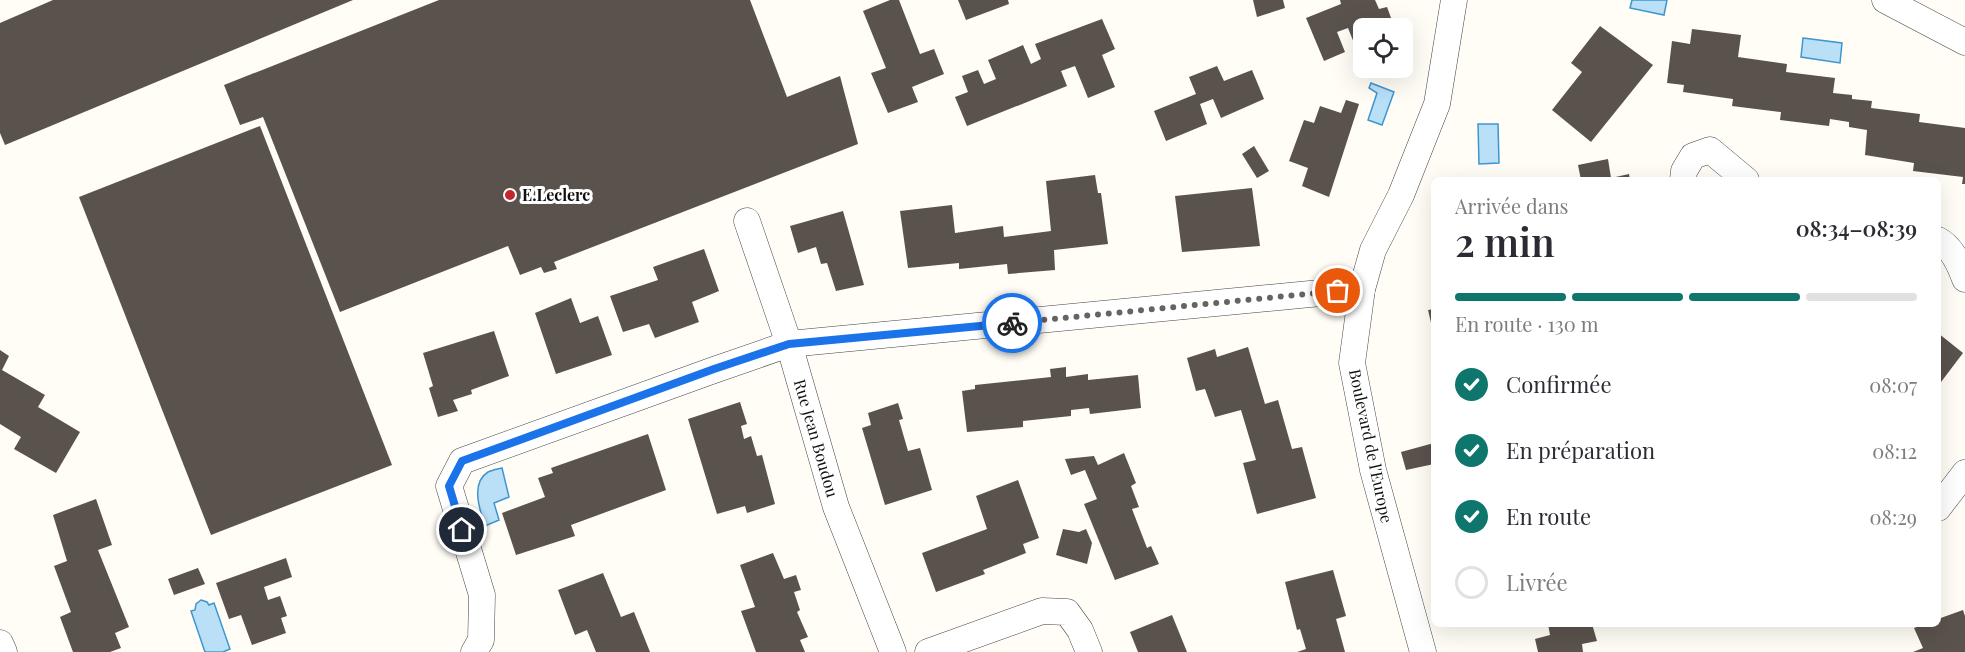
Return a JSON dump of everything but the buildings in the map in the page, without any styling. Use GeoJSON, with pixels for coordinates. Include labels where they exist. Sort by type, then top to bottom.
{"type":"FeatureCollection","features":[{"type":"Feature","properties":{"kind":"street","name":"Boulevard de l'Europe"},"geometry":{"type":"LineString","coordinates":[[1423,652],[1373,470],[1352,363],[1362,289],[1373,250],[1401,195],[1437,104],[1454,0]]}},
{"type":"Feature","properties":{"kind":"street"},"geometry":{"type":"LineString","coordinates":[[1885,0],[1965,42]]}},
{"type":"Feature","properties":{"kind":"street"},"geometry":{"type":"LineString","coordinates":[[1683,177],[1683,171],[1693,156],[1710,150],[1742,177]]}},
{"type":"Feature","properties":{"kind":"street","name":"Rue Jean Boudou"},"geometry":{"type":"LineString","coordinates":[[747,221],[789,344],[836,507],[892,652]]}},
{"type":"Feature","properties":{"kind":"street"},"geometry":{"type":"LineString","coordinates":[[1941,242],[1959,263],[1965,279]]}},
{"type":"Feature","properties":{"kind":"street"},"geometry":{"type":"LineString","coordinates":[[474,652],[481,640],[482,595],[449,486],[462,461],[789,344],[1362,289]]}},
{"type":"Feature","properties":{"kind":"street"},"geometry":{"type":"LineString","coordinates":[[1941,504],[1963,482]]}},
{"type":"Feature","properties":{"kind":"street"},"geometry":{"type":"LineString","coordinates":[[928,652],[1042,611],[1067,612],[1080,630],[1089,652]]}},
{"type":"Feature","properties":{"kind":"street"},"geometry":{"type":"LineString","coordinates":[[0,643],[4,652]]}},
{"type":"Feature","properties":{"kind":"water"},"geometry":{"type":"Polygon","coordinates":[[[1632,0],[1667,0],[1664,15],[1630,8],[1632,0]]]}},
{"type":"Feature","properties":{"kind":"water"},"geometry":{"type":"Polygon","coordinates":[[[1803,38],[1842,43],[1840,63],[1801,57],[1803,38]]]}},
{"type":"Feature","properties":{"kind":"water"},"geometry":{"type":"Polygon","coordinates":[[[1371,83],[1394,92],[1382,125],[1368,120],[1377,93],[1369,88],[1371,83]]]}},
{"type":"Feature","properties":{"kind":"water"},"geometry":{"type":"Polygon","coordinates":[[[1478,124],[1498,124],[1499,163],[1479,164],[1478,124]]]}},
{"type":"Feature","properties":{"kind":"water"},"geometry":{"type":"Polygon","coordinates":[[[502,468],[509,497],[494,503],[499,520],[485,526],[478,498],[479,483],[488,472],[502,468]]]}},
{"type":"Feature","properties":{"kind":"water"},"geometry":{"type":"Polygon","coordinates":[[[201,600],[209,605],[214,603],[230,649],[223,652],[205,652],[191,611],[195,610],[196,604],[201,600]]]}},
{"type":"Feature","properties":{"kind":"way so far"},"geometry":{"type":"LineString","coordinates":[[1012,323],[1338,291]]}},
{"type":"Feature","properties":{"kind":"place","name":"E.Leclerc"},"geometry":{"type":"Point","coordinates":[510,195]}},
{"type":"Feature","properties":{"kind":"route"},"geometry":{"type":"LineString","coordinates":[[462,530],[449,486],[462,461],[789,344],[1012,323]]}}]}
